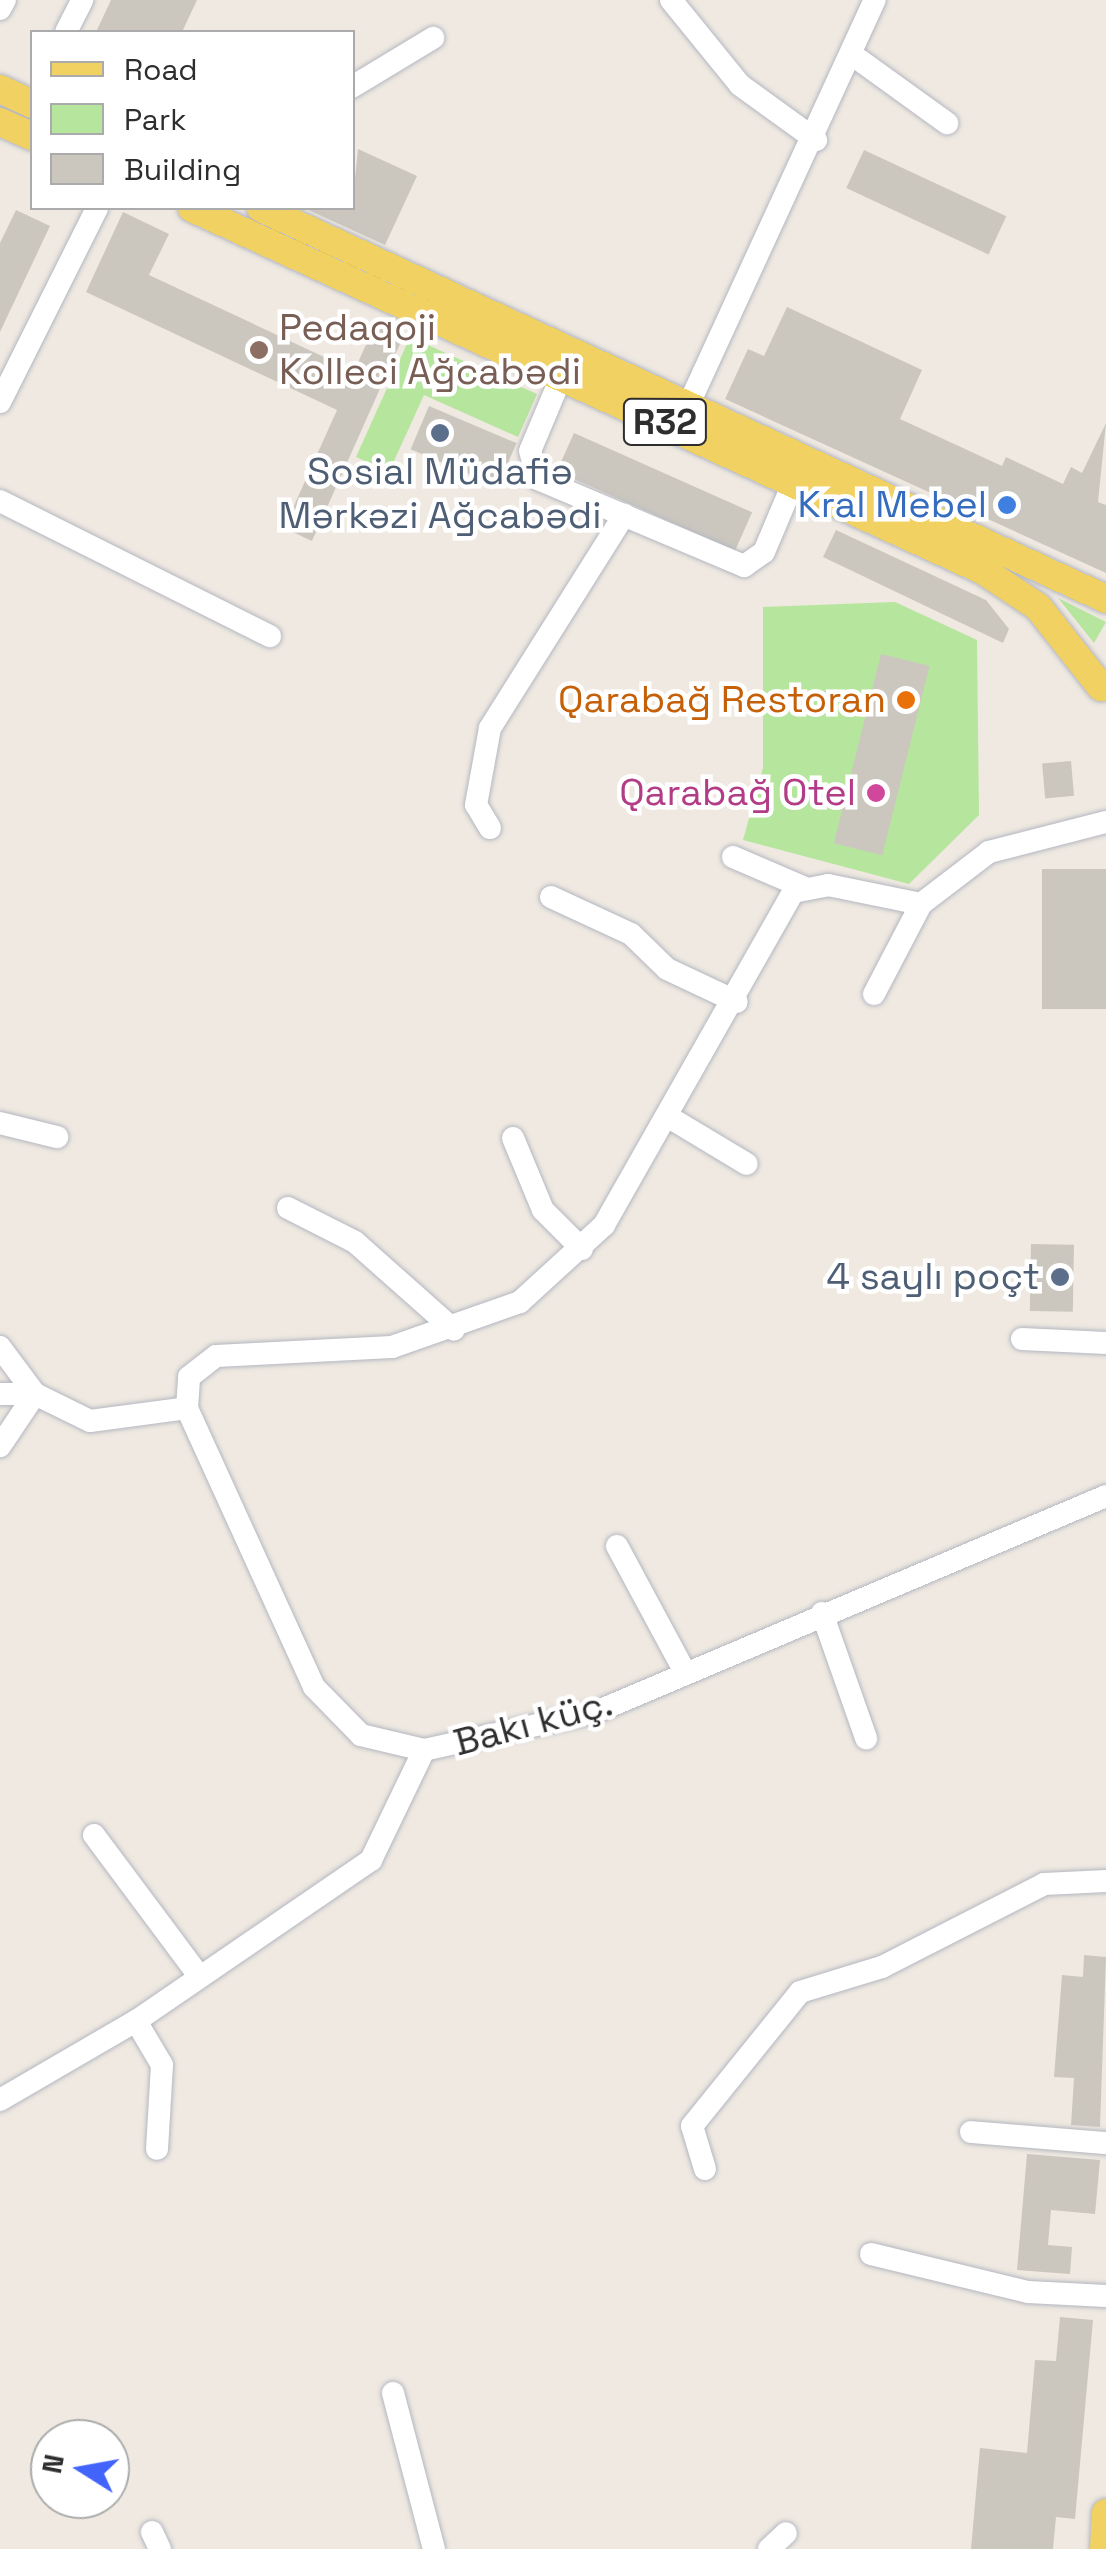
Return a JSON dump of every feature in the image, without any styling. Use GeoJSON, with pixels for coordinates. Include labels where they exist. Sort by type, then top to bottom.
{"type":"FeatureCollection","features":[{"type":"Feature","properties":{"kind":"main road"},"geometry":{"type":"LineString","coordinates":[[0,89],[30,100]]}},
{"type":"Feature","properties":{"kind":"main road"},"geometry":{"type":"LineString","coordinates":[[0,122],[30,135]]}},
{"type":"Feature","properties":{"kind":"main road","name":"R32"},"geometry":{"type":"LineString","coordinates":[[196,210],[794,480],[1018,590],[1104,691]]}},
{"type":"Feature","properties":{"kind":"main road","name":"R32"},"geometry":{"type":"LineString","coordinates":[[265,210],[690,402],[1106,599]]}},
{"type":"Feature","properties":{"kind":"main road"},"geometry":{"type":"LineString","coordinates":[[1104,691],[1106,650]]}},
{"type":"Feature","properties":{"kind":"main road"},"geometry":{"type":"LineString","coordinates":[[1104,2549],[1106,2514]]}},
{"type":"Feature","properties":{"kind":"street"},"geometry":{"type":"LineString","coordinates":[[0,8],[4,0]]}},
{"type":"Feature","properties":{"kind":"street"},"geometry":{"type":"LineString","coordinates":[[67,30],[82,0]]}},
{"type":"Feature","properties":{"kind":"street"},"geometry":{"type":"LineString","coordinates":[[671,0],[740,85],[816,140]]}},
{"type":"Feature","properties":{"kind":"street"},"geometry":{"type":"LineString","coordinates":[[678,428],[816,140],[875,0]]}},
{"type":"Feature","properties":{"kind":"street"},"geometry":{"type":"LineString","coordinates":[[355,85],[432,38]]}},
{"type":"Feature","properties":{"kind":"street"},"geometry":{"type":"LineString","coordinates":[[854,56],[947,123]]}},
{"type":"Feature","properties":{"kind":"street"},"geometry":{"type":"LineString","coordinates":[[0,402],[7,372],[95,210]]}},
{"type":"Feature","properties":{"kind":"street"},"geometry":{"type":"LineString","coordinates":[[562,375],[528,465],[538,479],[744,566],[764,552],[794,480]]}},
{"type":"Feature","properties":{"kind":"street"},"geometry":{"type":"LineString","coordinates":[[0,501],[270,636]]}},
{"type":"Feature","properties":{"kind":"street"},"geometry":{"type":"LineString","coordinates":[[490,828],[476,804],[490,728],[624,515]]}},
{"type":"Feature","properties":{"kind":"street"},"geometry":{"type":"LineString","coordinates":[[874,994],[921,904],[989,852],[1106,822]]}},
{"type":"Feature","properties":{"kind":"street"},"geometry":{"type":"LineString","coordinates":[[733,857],[803,887],[921,904]]}},
{"type":"Feature","properties":{"kind":"street"},"geometry":{"type":"LineString","coordinates":[[424,1750],[360,1735],[314,1687],[187,1408],[189,1377],[216,1356],[335,1355],[454,1330],[520,1302],[582,1249],[672,1119],[737,1002],[784,902],[803,887]]}},
{"type":"Feature","properties":{"kind":"street"},"geometry":{"type":"LineString","coordinates":[[551,897],[631,934],[667,970],[737,1002]]}},
{"type":"Feature","properties":{"kind":"street"},"geometry":{"type":"LineString","coordinates":[[672,1119],[747,1164]]}},
{"type":"Feature","properties":{"kind":"street"},"geometry":{"type":"LineString","coordinates":[[0,1123],[58,1137]]}},
{"type":"Feature","properties":{"kind":"street"},"geometry":{"type":"LineString","coordinates":[[512,1138],[543,1210],[582,1249]]}},
{"type":"Feature","properties":{"kind":"street"},"geometry":{"type":"LineString","coordinates":[[288,1208],[356,1242],[454,1330]]}},
{"type":"Feature","properties":{"kind":"street"},"geometry":{"type":"LineString","coordinates":[[1022,1339],[1106,1343]]}},
{"type":"Feature","properties":{"kind":"street"},"geometry":{"type":"LineString","coordinates":[[0,1348],[35,1394]]}},
{"type":"Feature","properties":{"kind":"street"},"geometry":{"type":"LineString","coordinates":[[0,1394],[35,1394],[90,1421],[187,1408]]}},
{"type":"Feature","properties":{"kind":"street"},"geometry":{"type":"LineString","coordinates":[[0,1446],[35,1394]]}},
{"type":"Feature","properties":{"kind":"street","name":"Bakı küç."},"geometry":{"type":"LineString","coordinates":[[0,2100],[136,2020],[371,1860],[424,1750],[596,1712],[822,1613],[1106,1496]]}},
{"type":"Feature","properties":{"kind":"street"},"geometry":{"type":"LineString","coordinates":[[617,1546],[686,1674]]}},
{"type":"Feature","properties":{"kind":"street"},"geometry":{"type":"LineString","coordinates":[[822,1613],[866,1738]]}},
{"type":"Feature","properties":{"kind":"street"},"geometry":{"type":"LineString","coordinates":[[94,1835],[200,1976]]}},
{"type":"Feature","properties":{"kind":"street"},"geometry":{"type":"LineString","coordinates":[[705,2168],[692,2126],[800,1992],[882,1967],[1044,1884],[1106,1881]]}},
{"type":"Feature","properties":{"kind":"street"},"geometry":{"type":"LineString","coordinates":[[136,2020],[162,2066],[158,2148]]}},
{"type":"Feature","properties":{"kind":"street"},"geometry":{"type":"LineString","coordinates":[[970,2132],[1106,2143]]}},
{"type":"Feature","properties":{"kind":"street"},"geometry":{"type":"LineString","coordinates":[[871,2254],[1028,2292],[1106,2296]]}},
{"type":"Feature","properties":{"kind":"street"},"geometry":{"type":"LineString","coordinates":[[394,2393],[434,2549]]}},
{"type":"Feature","properties":{"kind":"green space"},"geometry":{"type":"Polygon","coordinates":[[[410,337],[537,394],[518,437],[424,395],[389,472],[356,457],[410,337]]]}},
{"type":"Feature","properties":{"kind":"green space"},"geometry":{"type":"Polygon","coordinates":[[[1058,598],[1106,622],[1094,643],[1058,598]]]}},
{"type":"Feature","properties":{"kind":"green space"},"geometry":{"type":"Polygon","coordinates":[[[895,602],[977,640],[979,815],[909,884],[743,840],[763,768],[763,607],[895,602]]]}},
{"type":"Feature","properties":{"kind":"building"},"geometry":{"type":"Polygon","coordinates":[[[111,0],[197,0],[183,30],[97,30],[111,0]]]}},
{"type":"Feature","properties":{"kind":"building"},"geometry":{"type":"Polygon","coordinates":[[[358,149],[417,176],[385,245],[308,210],[355,210],[358,149]]]}},
{"type":"Feature","properties":{"kind":"building"},"geometry":{"type":"Polygon","coordinates":[[[864,150],[1006,216],[989,254],[846,188],[864,150]]]}},
{"type":"Feature","properties":{"kind":"building"},"geometry":{"type":"Polygon","coordinates":[[[16,210],[50,226],[0,332],[0,243],[16,210]]]}},
{"type":"Feature","properties":{"kind":"building"},"geometry":{"type":"Polygon","coordinates":[[[123,212],[169,234],[149,275],[354,371],[376,323],[404,335],[312,541],[284,528],[337,410],[86,292],[123,212]]]}},
{"type":"Feature","properties":{"kind":"building"},"geometry":{"type":"Polygon","coordinates":[[[787,307],[922,370],[900,419],[1002,466],[1006,457],[1063,484],[1071,467],[1082,473],[1106,423],[1098,502],[1106,505],[1106,573],[725,399],[748,349],[764,356],[787,307]]]}},
{"type":"Feature","properties":{"kind":"building"},"geometry":{"type":"Polygon","coordinates":[[[429,406],[516,443],[498,486],[411,449],[429,406]]]}},
{"type":"Feature","properties":{"kind":"building"},"geometry":{"type":"Polygon","coordinates":[[[574,433],[752,512],[735,551],[557,471],[574,433]]]}},
{"type":"Feature","properties":{"kind":"building"},"geometry":{"type":"Polygon","coordinates":[[[836,530],[986,600],[1009,629],[1003,643],[823,557],[836,530]]]}},
{"type":"Feature","properties":{"kind":"building"},"geometry":{"type":"Polygon","coordinates":[[[881,654],[930,666],[882,855],[834,843],[881,654]]]}},
{"type":"Feature","properties":{"kind":"building"},"geometry":{"type":"Polygon","coordinates":[[[1071,761],[1074,796],[1045,798],[1042,764],[1071,761]]]}},
{"type":"Feature","properties":{"kind":"building"},"geometry":{"type":"Polygon","coordinates":[[[1042,869],[1106,869],[1106,1009],[1042,1009],[1042,869]]]}},
{"type":"Feature","properties":{"kind":"building"},"geometry":{"type":"Polygon","coordinates":[[[1031,1244],[1074,1245],[1073,1312],[1030,1311],[1031,1244]]]}},
{"type":"Feature","properties":{"kind":"building"},"geometry":{"type":"Polygon","coordinates":[[[1084,1955],[1106,1957],[1100,2127],[1071,2125],[1074,2078],[1054,2077],[1062,1975],[1083,1977],[1084,1955]]]}},
{"type":"Feature","properties":{"kind":"building"},"geometry":{"type":"Polygon","coordinates":[[[1027,2154],[1100,2160],[1095,2214],[1051,2210],[1048,2245],[1072,2247],[1070,2274],[1017,2270],[1027,2154]]]}},
{"type":"Feature","properties":{"kind":"building"},"geometry":{"type":"Polygon","coordinates":[[[1060,2317],[1093,2320],[1075,2519],[1056,2517],[1053,2549],[971,2549],[980,2448],[1027,2453],[1035,2360],[1056,2361],[1060,2317]]]}},
{"type":"Feature","properties":{"kind":"place","name":"Pedaqoji Kolleci Ağcabədi"},"geometry":{"type":"Point","coordinates":[259,350]}},
{"type":"Feature","properties":{"kind":"place","name":"Sosial Müdafiə Mərkəzi Ağcabədi"},"geometry":{"type":"Point","coordinates":[440,433]}},
{"type":"Feature","properties":{"kind":"place","name":"Kral Mebel"},"geometry":{"type":"Point","coordinates":[1007,505]}},
{"type":"Feature","properties":{"kind":"place","name":"Qarabağ Restoran"},"geometry":{"type":"Point","coordinates":[906,700]}},
{"type":"Feature","properties":{"kind":"place","name":"Qarabağ Otel"},"geometry":{"type":"Point","coordinates":[876,793]}},
{"type":"Feature","properties":{"kind":"place","name":"4 saylı poçt"},"geometry":{"type":"Point","coordinates":[1060,1277]}}]}
